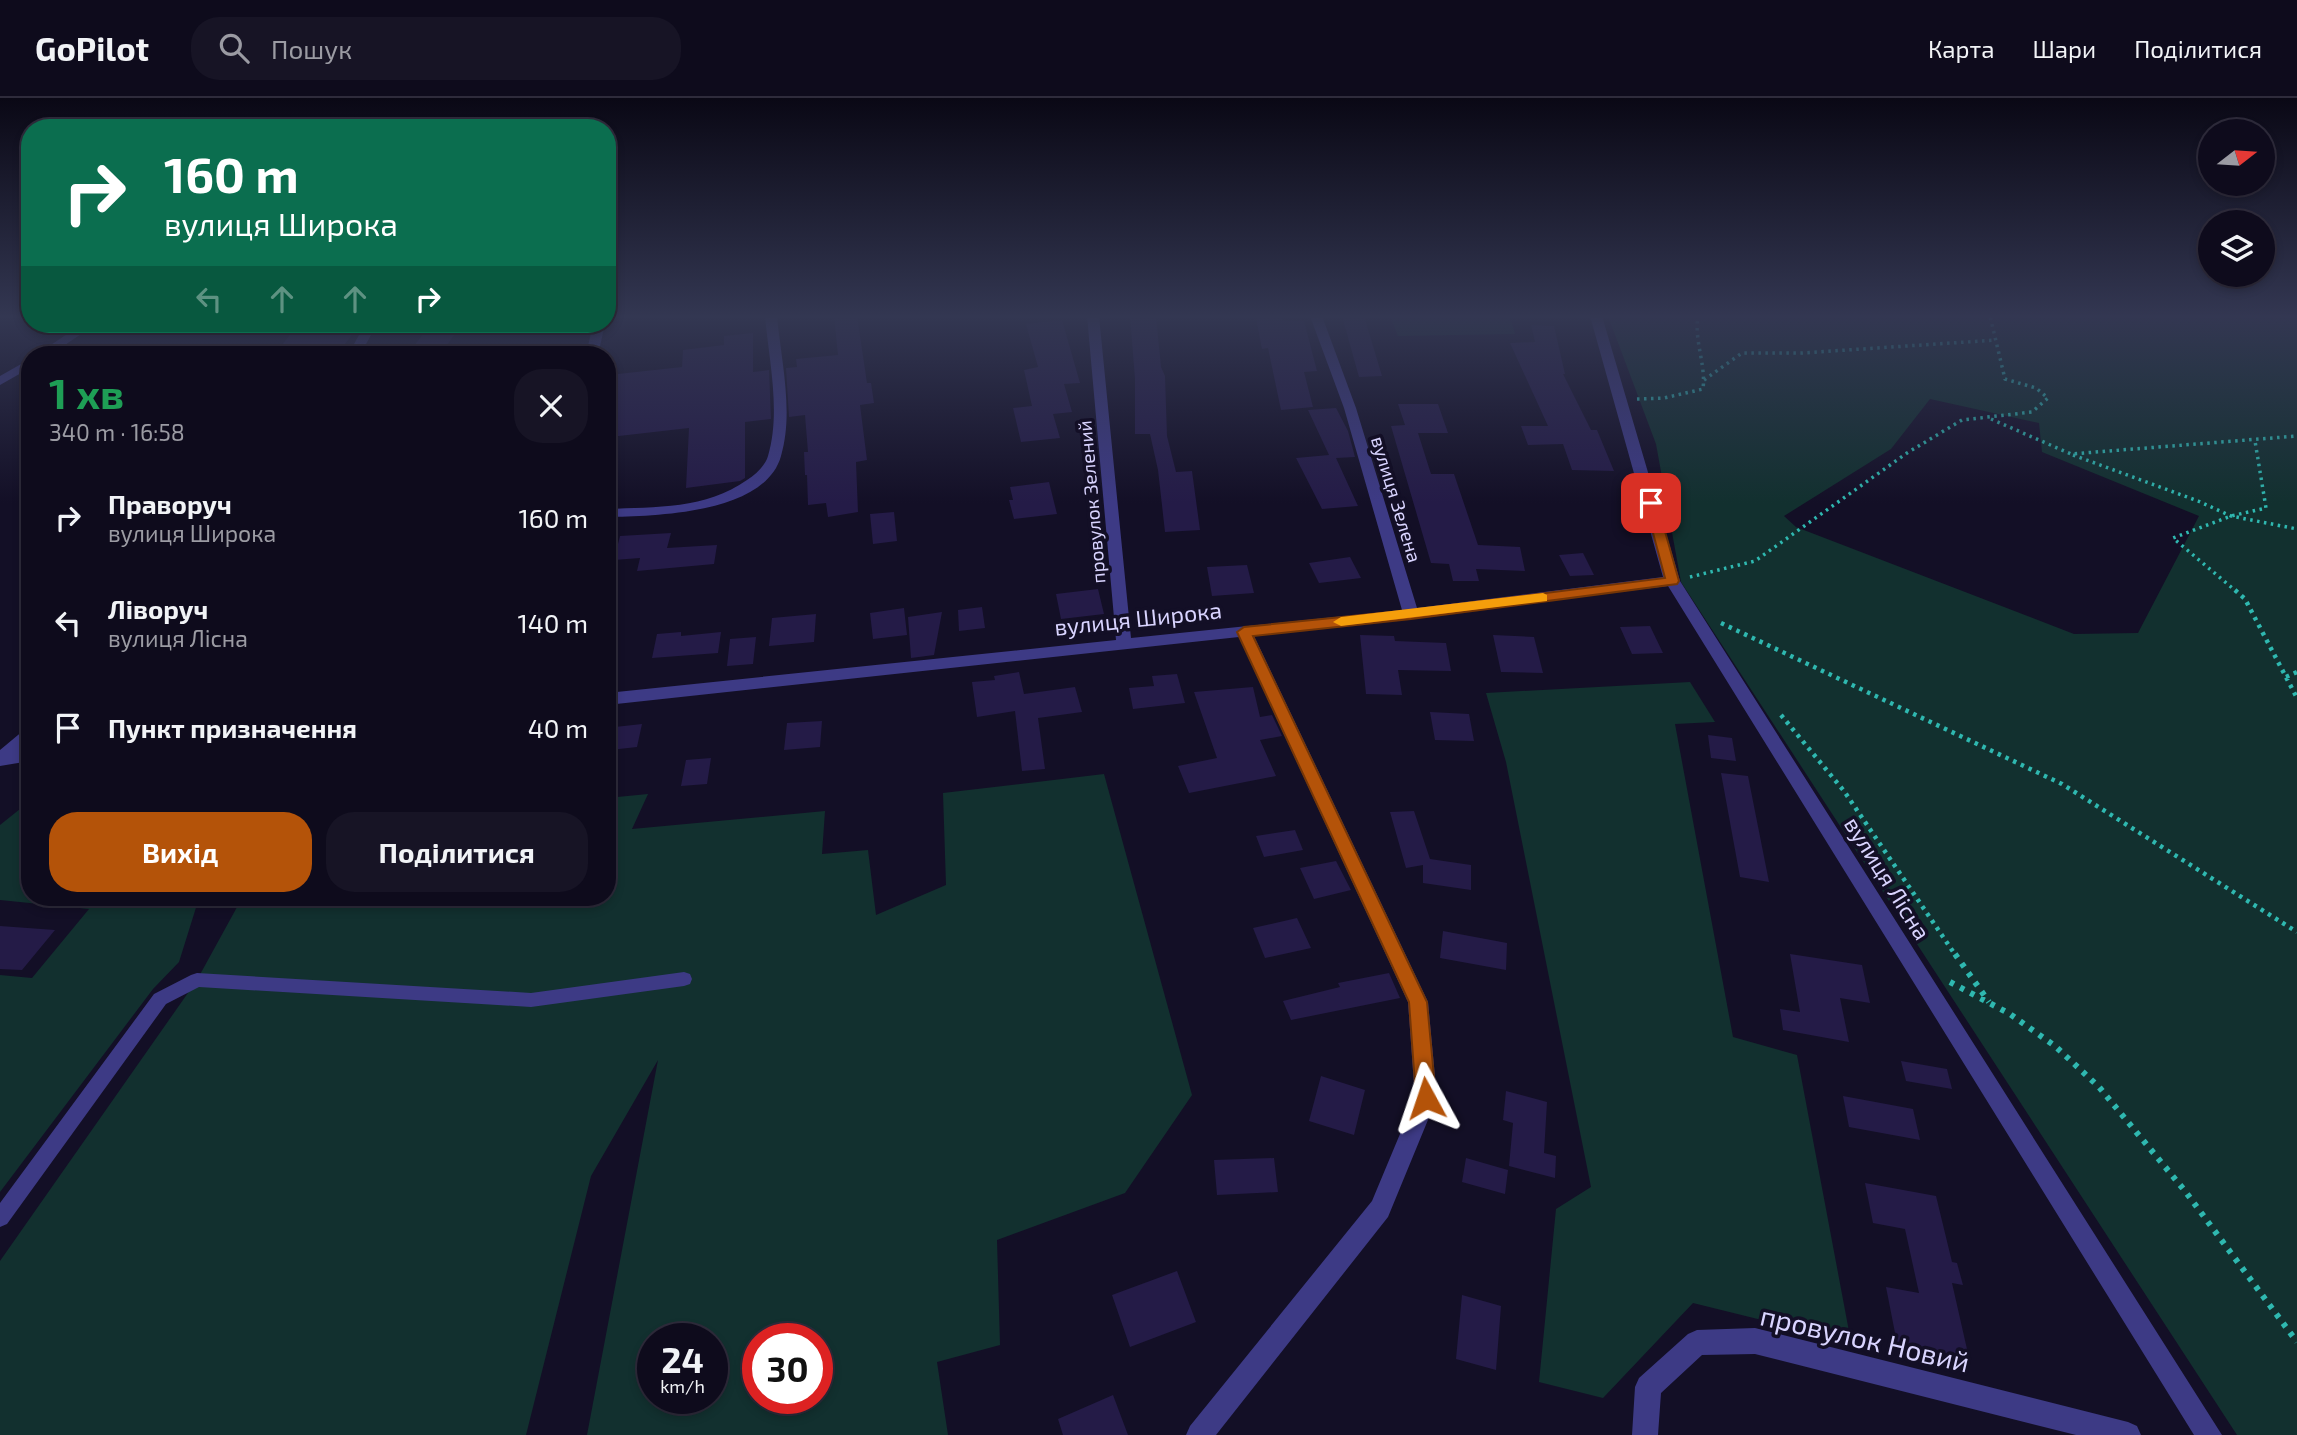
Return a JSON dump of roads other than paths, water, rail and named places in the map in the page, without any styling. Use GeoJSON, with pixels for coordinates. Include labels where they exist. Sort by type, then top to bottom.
{"type":"FeatureCollection","features":[{"type":"Feature","properties":{"kind":"street"},"geometry":{"type":"LineString","coordinates":[[616,513],[672,511],[699,506],[728,498],[763,475],[775,458],[779,419],[776,378]]}},
{"type":"Feature","properties":{"kind":"street","name":"провулок Зелений"},"geometry":{"type":"LineString","coordinates":[[1099,378],[1124,643]]}},
{"type":"Feature","properties":{"kind":"street","name":"вулиця Зелена"},"geometry":{"type":"LineString","coordinates":[[1339,378],[1411,614]]}},
{"type":"Feature","properties":{"kind":"street","name":"вулиця Лісна"},"geometry":{"type":"LineString","coordinates":[[1616,378],[1672,581],[2209,1435]]}},
{"type":"Feature","properties":{"kind":"street","name":"вулиця Широка"},"geometry":{"type":"LineString","coordinates":[[616,698],[1411,614],[1672,581]]}},
{"type":"Feature","properties":{"kind":"street"},"geometry":{"type":"LineString","coordinates":[[1199,1435],[1380,1209],[1426,1098],[1418,1002],[1244,632]]}},
{"type":"Feature","properties":{"kind":"street"},"geometry":{"type":"LineString","coordinates":[[2,759],[21,742]]}},
{"type":"Feature","properties":{"kind":"street"},"geometry":{"type":"LineString","coordinates":[[2,759],[21,756]]}},
{"type":"Feature","properties":{"kind":"street","name":"провулок Новий"},"geometry":{"type":"LineString","coordinates":[[1645,1435],[1648,1387],[1697,1343],[1755,1341],[2128,1435]]}},
{"type":"Feature","properties":{"kind":"lane"},"geometry":{"type":"LineString","coordinates":[[0,1218],[160,999],[197,980],[531,1000],[684,979]]}}]}
